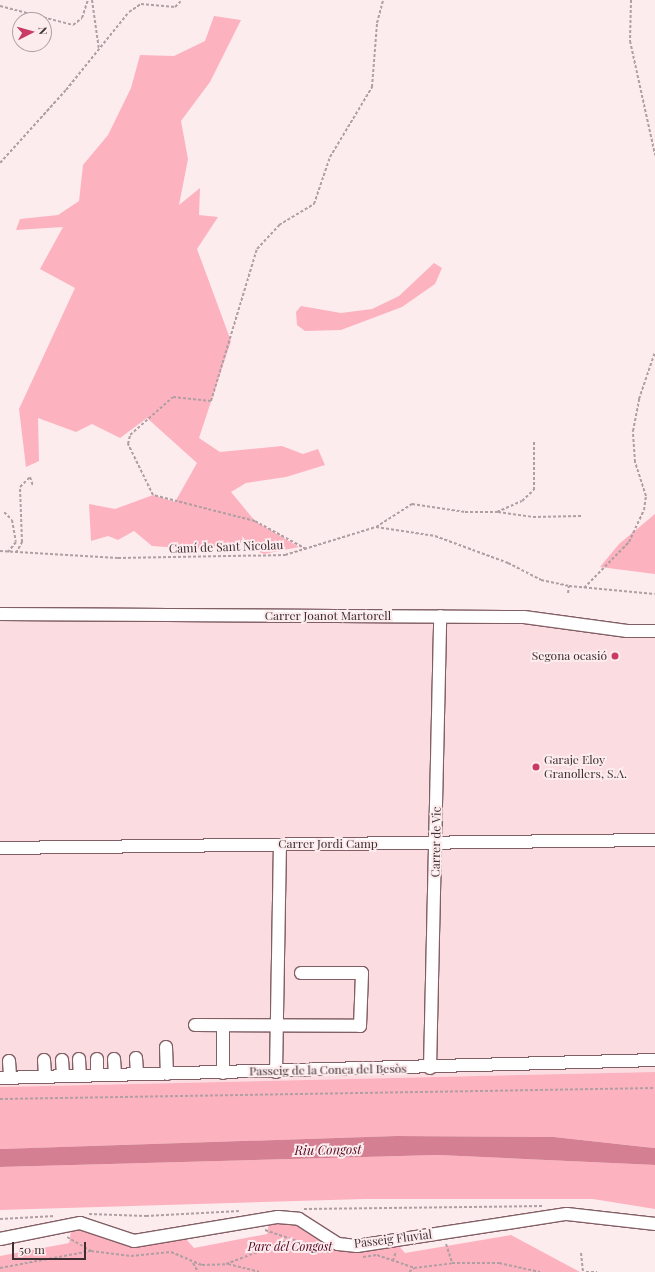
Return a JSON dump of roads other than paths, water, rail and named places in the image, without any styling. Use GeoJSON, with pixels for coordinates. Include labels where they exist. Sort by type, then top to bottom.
{"type":"FeatureCollection","features":[{"type":"Feature","properties":{"kind":"street","name":"Carrer Joanot Martorell"},"geometry":{"type":"LineString","coordinates":[[0,614],[524,617],[627,631],[655,631]]}},
{"type":"Feature","properties":{"kind":"street","name":"Carrer de Vic"},"geometry":{"type":"LineString","coordinates":[[430,1068],[440,616]]}},
{"type":"Feature","properties":{"kind":"street","name":"Carrer Jordi Camp"},"geometry":{"type":"LineString","coordinates":[[0,848],[280,844],[436,844],[655,840]]}},
{"type":"Feature","properties":{"kind":"street"},"geometry":{"type":"LineString","coordinates":[[276,1072],[280,844]]}},
{"type":"Feature","properties":{"kind":"street"},"geometry":{"type":"LineString","coordinates":[[195,1025],[223,1026],[276,1023],[360,1026],[362,973],[301,973]]}},
{"type":"Feature","properties":{"kind":"street"},"geometry":{"type":"LineString","coordinates":[[223,1026],[223,1073]]}},
{"type":"Feature","properties":{"kind":"street"},"geometry":{"type":"LineString","coordinates":[[166,1047],[167,1074]]}},
{"type":"Feature","properties":{"kind":"street"},"geometry":{"type":"LineString","coordinates":[[136,1058],[137,1074]]}},
{"type":"Feature","properties":{"kind":"street"},"geometry":{"type":"LineString","coordinates":[[79,1059],[80,1076]]}},
{"type":"Feature","properties":{"kind":"street"},"geometry":{"type":"LineString","coordinates":[[97,1059],[98,1075]]}},
{"type":"Feature","properties":{"kind":"street"},"geometry":{"type":"LineString","coordinates":[[114,1059],[116,1075]]}},
{"type":"Feature","properties":{"kind":"street"},"geometry":{"type":"LineString","coordinates":[[44,1060],[45,1076]]}},
{"type":"Feature","properties":{"kind":"street"},"geometry":{"type":"LineString","coordinates":[[62,1060],[63,1076]]}},
{"type":"Feature","properties":{"kind":"street","name":"Passeig de la Conca del Besòs"},"geometry":{"type":"LineString","coordinates":[[5,1077],[430,1068],[513,1062],[655,1060]]}},
{"type":"Feature","properties":{"kind":"street"},"geometry":{"type":"LineString","coordinates":[[5,1077],[9,1062]]}},
{"type":"Feature","properties":{"kind":"street","name":"Passeig Fluvial"},"geometry":{"type":"LineString","coordinates":[[0,1239],[80,1223],[134,1241],[278,1217],[299,1219],[338,1244],[357,1246],[567,1214],[655,1224]]}},
{"type":"Feature","properties":{"kind":"water","name":"Riu Congost"},"geometry":{"type":"Polygon","coordinates":[[[396,1136],[554,1137],[655,1148],[655,1165],[438,1155],[0,1167],[0,1149],[396,1136]]]}},
{"type":"Feature","properties":{"kind":"place","name":"Segona ocasió"},"geometry":{"type":"Point","coordinates":[615,656]}},
{"type":"Feature","properties":{"kind":"place","name":"Garaje Eloy Granollers, S.A."},"geometry":{"type":"Point","coordinates":[536,767]}},
{"type":"Feature","properties":{"kind":"park label","name":"Parc del Congost"},"geometry":{"type":"Point","coordinates":[290,1247]}}]}
